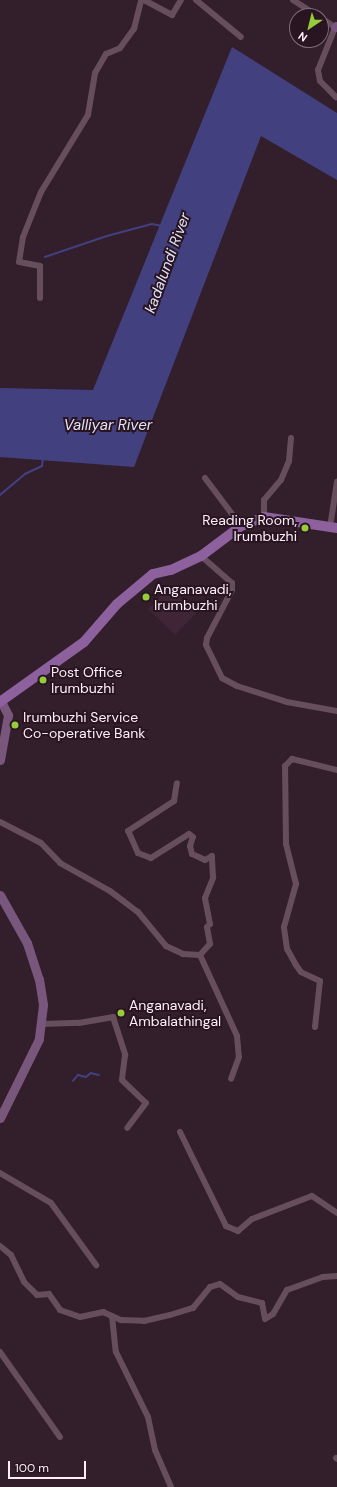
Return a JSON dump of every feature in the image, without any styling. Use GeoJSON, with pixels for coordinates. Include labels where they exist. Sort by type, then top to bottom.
{"type":"FeatureCollection","features":[{"type":"Feature","properties":{"kind":"main road"},"geometry":{"type":"LineString","coordinates":[[0,760],[8,715],[0,701],[84,642],[117,604],[153,574],[171,570],[201,556],[241,526],[264,517],[333,527]]}},
{"type":"Feature","properties":{"kind":"main road"},"geometry":{"type":"LineString","coordinates":[[0,895],[27,943],[40,978],[43,1005],[42,1024],[32,1056],[0,1118]]}},
{"type":"Feature","properties":{"kind":"street"},"geometry":{"type":"LineString","coordinates":[[40,298],[40,266],[19,262],[23,237],[41,192],[88,115],[95,73],[106,54],[120,48],[134,29],[142,0],[172,15],[181,0]]}},
{"type":"Feature","properties":{"kind":"street"},"geometry":{"type":"LineString","coordinates":[[196,0],[241,37]]}},
{"type":"Feature","properties":{"kind":"street"},"geometry":{"type":"LineString","coordinates":[[293,0],[306,8]]}},
{"type":"Feature","properties":{"kind":"street"},"geometry":{"type":"LineString","coordinates":[[336,25],[318,70],[320,81],[336,97]]}},
{"type":"Feature","properties":{"kind":"street"},"geometry":{"type":"LineString","coordinates":[[264,517],[264,500],[280,480],[289,461],[291,438]]}},
{"type":"Feature","properties":{"kind":"street"},"geometry":{"type":"LineString","coordinates":[[205,478],[241,526]]}},
{"type":"Feature","properties":{"kind":"street"},"geometry":{"type":"LineString","coordinates":[[333,527],[337,482]]}},
{"type":"Feature","properties":{"kind":"street"},"geometry":{"type":"LineString","coordinates":[[201,556],[232,583],[232,590],[206,638],[206,644],[222,678],[237,686],[287,702],[337,711]]}},
{"type":"Feature","properties":{"kind":"street"},"geometry":{"type":"LineString","coordinates":[[315,1027],[320,981],[301,972],[296,965],[287,949],[284,927],[296,884],[286,844],[285,766],[292,759],[337,770]]}},
{"type":"Feature","properties":{"kind":"street"},"geometry":{"type":"LineString","coordinates":[[177,783],[174,801],[128,831],[138,853],[151,858],[189,834],[193,837],[190,846],[192,854],[205,860],[212,856],[213,878],[205,898],[210,924],[207,927],[210,944],[200,955]]}},
{"type":"Feature","properties":{"kind":"street"},"geometry":{"type":"LineString","coordinates":[[0,822],[41,843],[60,863],[110,891],[138,912],[166,946],[183,954],[200,955]]}},
{"type":"Feature","properties":{"kind":"street"},"geometry":{"type":"LineString","coordinates":[[200,955],[237,1036],[238,1057],[231,1079]]}},
{"type":"Feature","properties":{"kind":"street"},"geometry":{"type":"LineString","coordinates":[[42,1024],[79,1023],[113,1017],[125,1055],[122,1080],[146,1104],[127,1128]]}},
{"type":"Feature","properties":{"kind":"street"},"geometry":{"type":"LineString","coordinates":[[180,1132],[226,1226],[238,1231],[252,1219],[312,1196],[337,1213]]}},
{"type":"Feature","properties":{"kind":"street"},"geometry":{"type":"LineString","coordinates":[[0,1173],[51,1204],[96,1265]]}},
{"type":"Feature","properties":{"kind":"street"},"geometry":{"type":"LineString","coordinates":[[0,1246],[11,1255],[24,1282],[37,1294],[49,1294],[60,1310],[80,1317],[103,1312],[121,1320],[144,1321],[170,1316],[193,1308],[210,1287],[220,1284],[238,1297],[262,1302],[265,1318],[273,1314],[287,1290],[322,1277],[337,1276]]}},
{"type":"Feature","properties":{"kind":"street"},"geometry":{"type":"LineString","coordinates":[[112,1316],[116,1352],[148,1416],[156,1450],[171,1487]]}},
{"type":"Feature","properties":{"kind":"street"},"geometry":{"type":"LineString","coordinates":[[0,1352],[60,1437]]}},
{"type":"Feature","properties":{"kind":"shaded area"},"geometry":{"type":"Polygon","coordinates":[[[169,587],[196,613],[175,635],[148,609],[169,587]]]}},
{"type":"Feature","properties":{"kind":"water","name":"Valliyar River"},"geometry":{"type":"Polygon","coordinates":[[[232,47],[337,113],[337,180],[261,136],[134,467],[0,457],[0,388],[93,390],[232,47]]]}},
{"type":"Feature","properties":{"kind":"waterway"},"geometry":{"type":"LineString","coordinates":[[45,257],[107,236],[152,224],[162,226]]}},
{"type":"Feature","properties":{"kind":"waterway"},"geometry":{"type":"LineString","coordinates":[[0,495],[25,474],[42,466],[43,459]]}},
{"type":"Feature","properties":{"kind":"waterway"},"geometry":{"type":"LineString","coordinates":[[73,1081],[78,1075],[86,1077],[91,1073],[99,1075]]}},
{"type":"Feature","properties":{"kind":"place","name":"Reading Room, Irumbuzhi"},"geometry":{"type":"Point","coordinates":[305,528]}},
{"type":"Feature","properties":{"kind":"place","name":"Anganavadi, Irumbuzhi"},"geometry":{"type":"Point","coordinates":[146,597]}},
{"type":"Feature","properties":{"kind":"place","name":"Post Office Irumbuzhi"},"geometry":{"type":"Point","coordinates":[43,680]}},
{"type":"Feature","properties":{"kind":"place","name":"Irumbuzhi Service Co-operative Bank"},"geometry":{"type":"Point","coordinates":[15,725]}},
{"type":"Feature","properties":{"kind":"place","name":"Anganavadi, Ambalathingal"},"geometry":{"type":"Point","coordinates":[121,1013]}},
{"type":"Feature","properties":{"kind":"water label","name":"kadalundi River"},"geometry":{"type":"Point","coordinates":[168,263]}}]}
